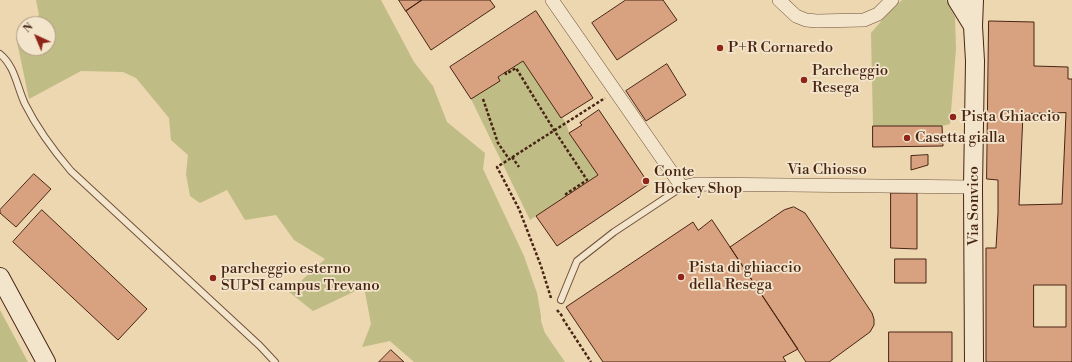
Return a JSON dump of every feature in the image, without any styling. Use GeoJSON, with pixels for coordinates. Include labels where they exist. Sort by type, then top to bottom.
{"type":"FeatureCollection","features":[{"type":"Feature","properties":{"kind":"main road","name":"Via Sonvico"},"geometry":{"type":"LineString","coordinates":[[957,0],[973,26]]}},
{"type":"Feature","properties":{"kind":"main road","name":"Via Sonvico"},"geometry":{"type":"LineString","coordinates":[[974,0],[974,362]]}},
{"type":"Feature","properties":{"kind":"main road"},"geometry":{"type":"LineString","coordinates":[[0,277],[46,362]]}},
{"type":"Feature","properties":{"kind":"street"},"geometry":{"type":"LineString","coordinates":[[552,0],[682,187]]}},
{"type":"Feature","properties":{"kind":"street"},"geometry":{"type":"LineString","coordinates":[[779,0],[796,16],[806,20],[817,21],[864,20],[878,14],[892,0]]}},
{"type":"Feature","properties":{"kind":"street","name":"Via Chiosso"},"geometry":{"type":"LineString","coordinates":[[682,187],[696,184],[973,187]]}},
{"type":"Feature","properties":{"kind":"lane"},"geometry":{"type":"LineString","coordinates":[[0,54],[10,65],[25,102],[45,138],[71,171],[260,346],[274,362]]}},
{"type":"Feature","properties":{"kind":"lane","name":"Via Chiosso"},"geometry":{"type":"LineString","coordinates":[[561,300],[577,261],[614,232],[682,187]]}},
{"type":"Feature","properties":{"kind":"path"},"geometry":{"type":"LineString","coordinates":[[505,72],[506,74],[516,68],[554,130],[588,180],[566,194],[567,195]]}},
{"type":"Feature","properties":{"kind":"path"},"geometry":{"type":"LineString","coordinates":[[552,300],[541,266],[519,209],[497,167],[615,91]]}},
{"type":"Feature","properties":{"kind":"path"},"geometry":{"type":"LineString","coordinates":[[482,99],[498,143],[509,159]]}},
{"type":"Feature","properties":{"kind":"path"},"geometry":{"type":"LineString","coordinates":[[512,157],[519,167]]}},
{"type":"Feature","properties":{"kind":"path"},"geometry":{"type":"LineString","coordinates":[[554,306],[591,362]]}},
{"type":"Feature","properties":{"kind":"shaded area"},"geometry":{"type":"Polygon","coordinates":[[[36,0],[381,0],[414,62],[433,86],[447,122],[485,153],[483,169],[524,256],[537,293],[541,321],[545,333],[565,362],[414,362],[390,341],[362,347],[371,324],[364,287],[313,311],[289,292],[325,259],[294,240],[276,215],[245,220],[227,190],[200,203],[190,196],[186,174],[188,155],[171,140],[169,118],[136,78],[123,72],[81,71],[29,99],[20,56],[56,56],[56,16],[38,16],[39,15],[36,0]]]}},
{"type":"Feature","properties":{"kind":"shaded area"},"geometry":{"type":"Polygon","coordinates":[[[902,0],[946,0],[955,17],[956,49],[950,124],[942,126],[873,126],[871,33],[888,13],[902,0]]]}},
{"type":"Feature","properties":{"kind":"shaded area"},"geometry":{"type":"Polygon","coordinates":[[[523,61],[566,123],[569,133],[598,175],[530,220],[471,99],[499,81],[498,78],[523,61]]]}},
{"type":"Feature","properties":{"kind":"shaded area"},"geometry":{"type":"Polygon","coordinates":[[[0,310],[28,362],[0,362],[0,310]]]}},
{"type":"Feature","properties":{"kind":"building"},"geometry":{"type":"Polygon","coordinates":[[[399,0],[422,0],[406,11],[399,0]]]}},
{"type":"Feature","properties":{"kind":"building"},"geometry":{"type":"Polygon","coordinates":[[[422,0],[490,0],[495,7],[431,50],[406,11],[422,0]]]}},
{"type":"Feature","properties":{"kind":"building"},"geometry":{"type":"Polygon","coordinates":[[[626,0],[663,0],[677,20],[617,60],[592,23],[626,0]]]}},
{"type":"Feature","properties":{"kind":"building"},"geometry":{"type":"Polygon","coordinates":[[[536,11],[593,98],[561,118],[523,61],[498,77],[500,81],[471,99],[450,67],[536,11]]]}},
{"type":"Feature","properties":{"kind":"building"},"geometry":{"type":"Polygon","coordinates":[[[989,21],[1034,22],[1034,66],[1068,67],[1068,79],[1072,79],[1072,362],[986,362],[986,248],[996,248],[998,213],[998,180],[987,179],[989,21]],[[1066,113],[1023,114],[1019,205],[1062,204],[1066,113]],[[1034,285],[1034,327],[1066,327],[1066,285],[1034,285]]]}},
{"type":"Feature","properties":{"kind":"building"},"geometry":{"type":"Polygon","coordinates":[[[667,64],[686,95],[646,121],[626,91],[667,64]]]}},
{"type":"Feature","properties":{"kind":"building"},"geometry":{"type":"Polygon","coordinates":[[[599,110],[649,184],[557,246],[536,216],[598,175],[569,133],[582,125],[580,123],[599,110]]]}},
{"type":"Feature","properties":{"kind":"building"},"geometry":{"type":"Polygon","coordinates":[[[873,126],[942,126],[943,146],[873,147],[873,126]]]}},
{"type":"Feature","properties":{"kind":"building"},"geometry":{"type":"Polygon","coordinates":[[[928,155],[928,165],[911,170],[911,156],[928,155]]]}},
{"type":"Feature","properties":{"kind":"building"},"geometry":{"type":"Polygon","coordinates":[[[34,174],[51,189],[16,227],[0,213],[0,210],[34,174]]]}},
{"type":"Feature","properties":{"kind":"building"},"geometry":{"type":"Polygon","coordinates":[[[891,193],[917,193],[917,249],[891,248],[891,193]]]}},
{"type":"Feature","properties":{"kind":"building","name":"Pista di ghiaccio della Resega"},"geometry":{"type":"Polygon","coordinates":[[[794,207],[805,213],[872,313],[874,319],[874,325],[870,332],[829,362],[806,362],[730,247],[784,210],[794,207]]]}},
{"type":"Feature","properties":{"kind":"building"},"geometry":{"type":"Polygon","coordinates":[[[42,210],[147,309],[118,340],[13,242],[42,210]]]}},
{"type":"Feature","properties":{"kind":"building","name":"Pista di ghiaccio della Resega"},"geometry":{"type":"Polygon","coordinates":[[[712,220],[798,349],[783,357],[786,362],[603,362],[566,307],[693,222],[698,230],[712,220]]]}},
{"type":"Feature","properties":{"kind":"building"},"geometry":{"type":"Polygon","coordinates":[[[895,259],[926,259],[926,283],[895,283],[895,259]]]}},
{"type":"Feature","properties":{"kind":"building"},"geometry":{"type":"Polygon","coordinates":[[[889,332],[952,332],[952,362],[889,362],[889,332]]]}},
{"type":"Feature","properties":{"kind":"building"},"geometry":{"type":"Polygon","coordinates":[[[391,350],[404,362],[379,362],[391,350]]]}},
{"type":"Feature","properties":{"kind":"place","name":"P+R Cornaredo"},"geometry":{"type":"Point","coordinates":[720,48]}},
{"type":"Feature","properties":{"kind":"place","name":"Parcheggio Resega"},"geometry":{"type":"Point","coordinates":[804,80]}},
{"type":"Feature","properties":{"kind":"place","name":"Pista Ghiaccio"},"geometry":{"type":"Point","coordinates":[953,117]}},
{"type":"Feature","properties":{"kind":"place","name":"Casetta gialla"},"geometry":{"type":"Point","coordinates":[907,138]}},
{"type":"Feature","properties":{"kind":"place","name":"Conte Hockey Shop"},"geometry":{"type":"Point","coordinates":[646,181]}},
{"type":"Feature","properties":{"kind":"place","name":"Pista di ghiaccio della Resega"},"geometry":{"type":"Point","coordinates":[681,277]}},
{"type":"Feature","properties":{"kind":"place","name":"parcheggio esterno SUPSI campus Trevano"},"geometry":{"type":"Point","coordinates":[213,278]}}]}
